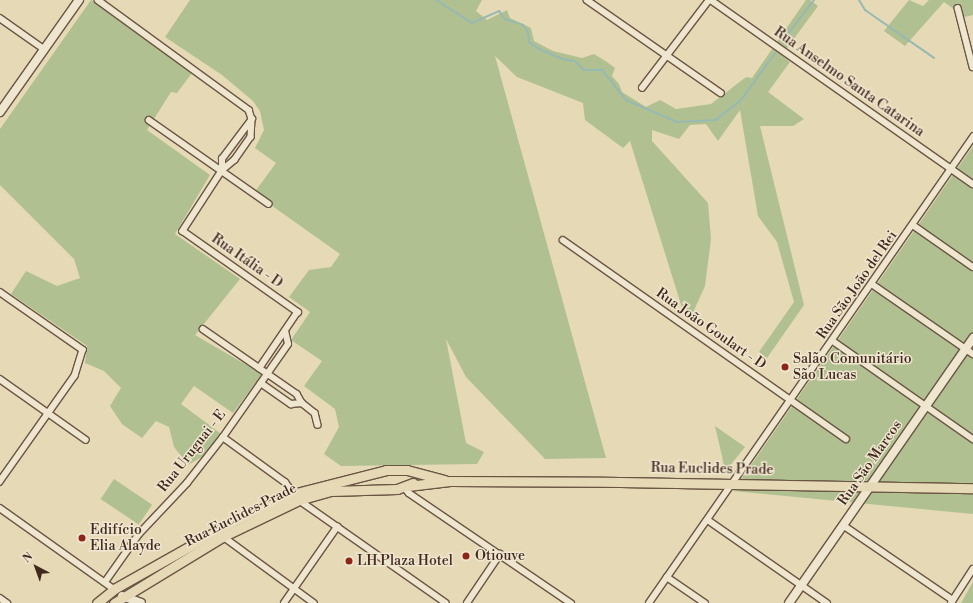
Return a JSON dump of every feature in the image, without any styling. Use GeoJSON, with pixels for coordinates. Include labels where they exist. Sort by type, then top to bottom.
{"type":"FeatureCollection","features":[{"type":"Feature","properties":{"kind":"main road","name":"Rua Euclides Prade"},"geometry":{"type":"LineString","coordinates":[[114,589],[220,534],[298,497],[382,472],[411,471],[450,481]]}},
{"type":"Feature","properties":{"kind":"main road"},"geometry":{"type":"LineString","coordinates":[[407,487],[414,479],[411,471]]}},
{"type":"Feature","properties":{"kind":"main road"},"geometry":{"type":"LineString","coordinates":[[381,489],[377,486],[375,479],[382,472]]}},
{"type":"Feature","properties":{"kind":"main road","name":"Rua Euclides Prade"},"geometry":{"type":"LineString","coordinates":[[298,497],[331,490],[381,489],[450,481],[973,488]]}},
{"type":"Feature","properties":{"kind":"main road","name":"Rua Euclides Prade"},"geometry":{"type":"LineString","coordinates":[[125,600],[220,534]]}},
{"type":"Feature","properties":{"kind":"main road"},"geometry":{"type":"LineString","coordinates":[[97,603],[114,589]]}},
{"type":"Feature","properties":{"kind":"main road"},"geometry":{"type":"LineString","coordinates":[[114,603],[125,600]]}},
{"type":"Feature","properties":{"kind":"street"},"geometry":{"type":"LineString","coordinates":[[0,110],[79,0]]}},
{"type":"Feature","properties":{"kind":"street"},"geometry":{"type":"LineString","coordinates":[[98,0],[249,110],[252,119],[251,137],[235,160],[222,171]]}},
{"type":"Feature","properties":{"kind":"street"},"geometry":{"type":"LineString","coordinates":[[587,0],[721,93]]}},
{"type":"Feature","properties":{"kind":"street"},"geometry":{"type":"LineString","coordinates":[[642,88],[710,0]]}},
{"type":"Feature","properties":{"kind":"street","name":"Rua Anselmo Santa Catarina"},"geometry":{"type":"LineString","coordinates":[[710,0],[973,184]]}},
{"type":"Feature","properties":{"kind":"street"},"geometry":{"type":"LineString","coordinates":[[958,8],[973,67]]}},
{"type":"Feature","properties":{"kind":"street"},"geometry":{"type":"LineString","coordinates":[[0,18],[44,49]]}},
{"type":"Feature","properties":{"kind":"street"},"geometry":{"type":"LineString","coordinates":[[222,171],[222,159],[252,119]]}},
{"type":"Feature","properties":{"kind":"street"},"geometry":{"type":"LineString","coordinates":[[149,120],[269,204]]}},
{"type":"Feature","properties":{"kind":"street","name":"Rua São João del Rei"},"geometry":{"type":"LineString","coordinates":[[649,603],[708,520],[790,399],[833,341],[953,169],[973,137]]}},
{"type":"Feature","properties":{"kind":"street","name":"Rua Itália - D"},"geometry":{"type":"LineString","coordinates":[[222,171],[183,230],[298,312],[285,331]]}},
{"type":"Feature","properties":{"kind":"street"},"geometry":{"type":"LineString","coordinates":[[913,225],[973,267]]}},
{"type":"Feature","properties":{"kind":"street","name":"Rua João Goulart - D"},"geometry":{"type":"LineString","coordinates":[[563,240],[846,439]]}},
{"type":"Feature","properties":{"kind":"street"},"geometry":{"type":"LineString","coordinates":[[872,284],[973,354]]}},
{"type":"Feature","properties":{"kind":"street"},"geometry":{"type":"LineString","coordinates":[[0,292],[82,350],[75,376],[0,482]]}},
{"type":"Feature","properties":{"kind":"street"},"geometry":{"type":"LineString","coordinates":[[203,329],[297,394],[302,403],[315,413],[318,425]]}},
{"type":"Feature","properties":{"kind":"street"},"geometry":{"type":"LineString","coordinates":[[260,368],[285,331]]}},
{"type":"Feature","properties":{"kind":"street","name":"Rua Uruguai - E"},"geometry":{"type":"LineString","coordinates":[[105,582],[139,534],[187,483],[224,437],[288,344],[285,331]]}},
{"type":"Feature","properties":{"kind":"street","name":"Rua São Marcos"},"geometry":{"type":"LineString","coordinates":[[789,603],[973,338]]}},
{"type":"Feature","properties":{"kind":"street"},"geometry":{"type":"LineString","coordinates":[[833,341],[973,439]]}},
{"type":"Feature","properties":{"kind":"street"},"geometry":{"type":"LineString","coordinates":[[0,379],[86,440]]}},
{"type":"Feature","properties":{"kind":"street"},"geometry":{"type":"LineString","coordinates":[[261,383],[291,404],[302,403]]}},
{"type":"Feature","properties":{"kind":"street"},"geometry":{"type":"LineString","coordinates":[[291,404],[297,394]]}},
{"type":"Feature","properties":{"kind":"street"},"geometry":{"type":"LineString","coordinates":[[224,437],[337,527],[446,603]]}},
{"type":"Feature","properties":{"kind":"street"},"geometry":{"type":"LineString","coordinates":[[407,487],[571,603]]}},
{"type":"Feature","properties":{"kind":"street"},"geometry":{"type":"LineString","coordinates":[[0,508],[105,582],[125,600],[141,603]]}},
{"type":"Feature","properties":{"kind":"street"},"geometry":{"type":"LineString","coordinates":[[708,520],[827,603]]}},
{"type":"Feature","properties":{"kind":"street"},"geometry":{"type":"LineString","coordinates":[[843,525],[952,602],[973,569]]}},
{"type":"Feature","properties":{"kind":"street"},"geometry":{"type":"LineString","coordinates":[[284,603],[337,527]]}},
{"type":"Feature","properties":{"kind":"street"},"geometry":{"type":"LineString","coordinates":[[220,534],[314,603]]}},
{"type":"Feature","properties":{"kind":"street"},"geometry":{"type":"LineString","coordinates":[[467,603],[500,554]]}},
{"type":"Feature","properties":{"kind":"street"},"geometry":{"type":"LineString","coordinates":[[667,577],[705,603]]}},
{"type":"Feature","properties":{"kind":"street"},"geometry":{"type":"LineString","coordinates":[[0,598],[7,603]]}},
{"type":"Feature","properties":{"kind":"green space"},"geometry":{"type":"Polygon","coordinates":[[[91,0],[192,73],[177,93],[171,92],[147,130],[210,175],[175,234],[240,279],[195,335],[262,374],[233,413],[194,386],[181,404],[220,433],[205,455],[188,465],[174,447],[169,427],[156,421],[142,438],[122,424],[110,406],[121,388],[104,371],[85,363],[87,346],[11,294],[26,271],[57,286],[80,278],[74,259],[0,185],[0,129],[91,0]]]}},
{"type":"Feature","properties":{"kind":"green space"},"geometry":{"type":"Polygon","coordinates":[[[190,0],[482,0],[476,11],[487,20],[507,10],[510,18],[531,28],[534,41],[553,51],[582,58],[594,54],[607,62],[615,68],[612,76],[619,84],[622,92],[646,107],[660,100],[676,109],[711,104],[746,77],[752,78],[806,0],[810,0],[818,6],[782,55],[790,62],[768,92],[804,119],[793,126],[760,126],[804,305],[767,358],[759,352],[794,302],[777,242],[758,216],[740,110],[718,141],[706,124],[690,125],[679,139],[652,130],[652,141],[708,203],[711,239],[705,286],[691,317],[683,311],[630,141],[623,148],[585,120],[583,103],[517,77],[495,56],[606,458],[545,459],[466,377],[446,339],[466,443],[484,452],[477,464],[341,466],[324,454],[339,427],[335,409],[304,386],[322,361],[291,340],[310,312],[289,297],[309,270],[331,267],[340,254],[254,193],[276,163],[255,148],[264,130],[260,111],[253,101],[222,75],[165,37],[190,0]]]}},
{"type":"Feature","properties":{"kind":"green space"},"geometry":{"type":"Polygon","coordinates":[[[909,0],[923,6],[929,0],[973,0],[973,15],[965,17],[944,2],[905,46],[884,31],[909,0]]]}},
{"type":"Feature","properties":{"kind":"green space"},"geometry":{"type":"Polygon","coordinates":[[[973,146],[973,514],[733,491],[973,146]]]}},
{"type":"Feature","properties":{"kind":"green space"},"geometry":{"type":"Polygon","coordinates":[[[715,426],[745,447],[725,472],[722,456],[715,426]]]}},
{"type":"Feature","properties":{"kind":"green space"},"geometry":{"type":"Polygon","coordinates":[[[114,479],[152,505],[139,525],[101,499],[114,479]]]}},
{"type":"Feature","properties":{"kind":"green space"},"geometry":{"type":"Polygon","coordinates":[[[973,582],[973,603],[961,603],[973,582]]]}},
{"type":"Feature","properties":{"kind":"waterway"},"geometry":{"type":"LineString","coordinates":[[436,0],[472,23],[499,11],[505,19],[523,25],[528,32],[529,42],[539,49],[562,59],[575,61],[584,70],[602,70],[626,100],[677,122],[716,120],[741,100],[775,53]]}},
{"type":"Feature","properties":{"kind":"waterway"},"geometry":{"type":"LineString","coordinates":[[783,40],[814,0]]}},
{"type":"Feature","properties":{"kind":"waterway"},"geometry":{"type":"LineString","coordinates":[[859,0],[865,10],[934,58]]}},
{"type":"Feature","properties":{"kind":"place","name":"Salão Comunitário São Lucas"},"geometry":{"type":"Point","coordinates":[785,367]}},
{"type":"Feature","properties":{"kind":"place","name":"Edifício Elia Alayde"},"geometry":{"type":"Point","coordinates":[82,538]}},
{"type":"Feature","properties":{"kind":"place","name":"Otiouve"},"geometry":{"type":"Point","coordinates":[466,556]}},
{"type":"Feature","properties":{"kind":"place","name":"LH Plaza Hotel"},"geometry":{"type":"Point","coordinates":[349,561]}}]}
